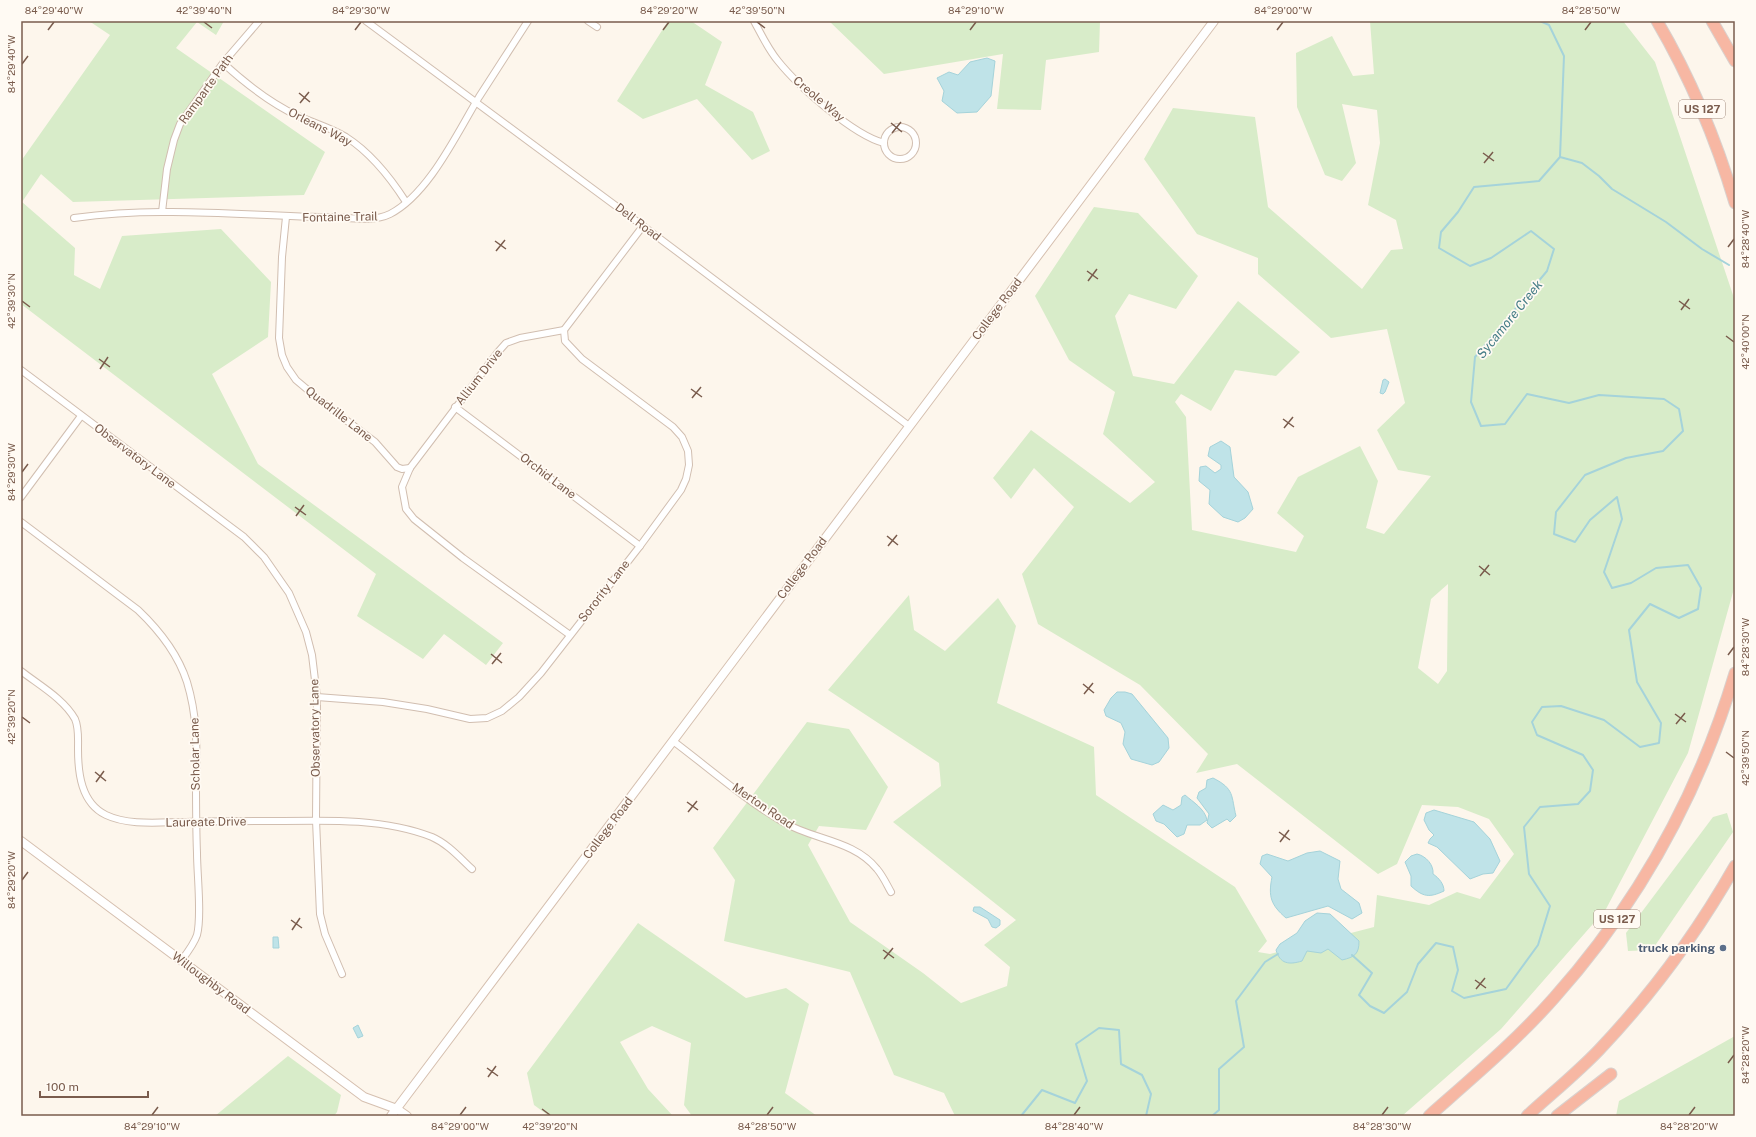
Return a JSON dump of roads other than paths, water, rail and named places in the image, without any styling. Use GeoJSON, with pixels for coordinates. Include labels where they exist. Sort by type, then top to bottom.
{"type":"FeatureCollection","features":[{"type":"Feature","properties":{"kind":"highway","name":"US 127"},"geometry":{"type":"LineString","coordinates":[[1657,21],[1701,106],[1718,149],[1735,203]]}},
{"type":"Feature","properties":{"kind":"highway"},"geometry":{"type":"LineString","coordinates":[[1712,21],[1735,61]]}},
{"type":"Feature","properties":{"kind":"highway","name":"US 127"},"geometry":{"type":"LineString","coordinates":[[1429,1116],[1498,1054],[1553,999],[1586,960],[1622,912],[1653,864],[1688,798],[1721,719],[1735,673]]}},
{"type":"Feature","properties":{"kind":"highway"},"geometry":{"type":"LineString","coordinates":[[1527,1116],[1598,1051],[1650,992],[1696,930],[1735,866]]}},
{"type":"Feature","properties":{"kind":"highway"},"geometry":{"type":"LineString","coordinates":[[1557,1116],[1611,1074]]}},
{"type":"Feature","properties":{"kind":"street","name":"Ramparte Path"},"geometry":{"type":"LineString","coordinates":[[162,212],[167,169],[176,135],[190,109],[223,63],[258,21]]}},
{"type":"Feature","properties":{"kind":"street","name":"Dell Road"},"geometry":{"type":"LineString","coordinates":[[366,21],[477,102],[909,426]]}},
{"type":"Feature","properties":{"kind":"street","name":"Fontaine Trail"},"geometry":{"type":"LineString","coordinates":[[74,218],[162,212],[286,217],[381,217],[391,214],[406,202],[428,179],[528,21]]}},
{"type":"Feature","properties":{"kind":"street"},"geometry":{"type":"LineString","coordinates":[[588,21],[597,28]]}},
{"type":"Feature","properties":{"kind":"street","name":"Creole Way"},"geometry":{"type":"LineString","coordinates":[[754,21],[777,60],[813,97],[850,125],[875,140],[884,143]]}},
{"type":"Feature","properties":{"kind":"street","name":"College Road"},"geometry":{"type":"LineString","coordinates":[[391,1116],[1214,21]]}},
{"type":"Feature","properties":{"kind":"street","name":"Orleans Way"},"geometry":{"type":"LineString","coordinates":[[223,63],[239,78],[277,105],[345,136],[356,144],[372,158],[406,202]]}},
{"type":"Feature","properties":{"kind":"street","name":"Creole Way"},"geometry":{"type":"LineString","coordinates":[[902,127],[912,132],[916,141],[914,152],[901,160],[891,157],[887,153],[884,143],[888,133],[902,127]]}},
{"type":"Feature","properties":{"kind":"street","name":"Quadrille Lane"},"geometry":{"type":"LineString","coordinates":[[286,217],[282,257],[279,338],[282,355],[287,367],[296,380],[375,442],[397,467],[402,469],[410,468]]}},
{"type":"Feature","properties":{"kind":"street"},"geometry":{"type":"LineString","coordinates":[[564,330],[643,226]]}},
{"type":"Feature","properties":{"kind":"street","name":"Allium Drive"},"geometry":{"type":"LineString","coordinates":[[410,468],[506,343],[520,338],[564,330]]}},
{"type":"Feature","properties":{"kind":"street","name":"Sorority Lane"},"geometry":{"type":"LineString","coordinates":[[317,697],[383,702],[427,709],[470,719],[487,718],[502,712],[519,697],[570,635],[640,546],[681,490],[688,472],[688,451],[682,437],[673,427],[572,350],[565,341],[564,330]]}},
{"type":"Feature","properties":{"kind":"street","name":"Observatory Lane"},"geometry":{"type":"LineString","coordinates":[[21,370],[244,537],[264,557],[289,592],[306,632],[312,654],[317,697],[316,820],[320,914],[325,934],[342,974]]}},
{"type":"Feature","properties":{"kind":"street","name":"Orchid Lane"},"geometry":{"type":"LineString","coordinates":[[456,407],[640,546]]}},
{"type":"Feature","properties":{"kind":"street"},"geometry":{"type":"LineString","coordinates":[[21,497],[81,416]]}},
{"type":"Feature","properties":{"kind":"street"},"geometry":{"type":"LineString","coordinates":[[410,468],[402,487],[406,508],[414,519],[463,558],[570,635]]}},
{"type":"Feature","properties":{"kind":"street","name":"Scholar Lane"},"geometry":{"type":"LineString","coordinates":[[21,522],[151,623],[168,645],[181,667],[194,706],[197,727],[196,822],[198,919],[197,935],[181,960]]}},
{"type":"Feature","properties":{"kind":"street","name":"Laureate Drive"},"geometry":{"type":"LineString","coordinates":[[21,671],[62,703],[75,720],[78,730],[81,782],[89,800],[103,814],[112,818],[126,820],[196,822],[316,820],[353,822],[402,829],[433,838],[446,845],[472,869]]}},
{"type":"Feature","properties":{"kind":"street","name":"Merton Road"},"geometry":{"type":"LineString","coordinates":[[673,741],[782,822],[810,835],[852,850],[866,859],[876,868],[891,892]]}},
{"type":"Feature","properties":{"kind":"street","name":"Willoughby Road"},"geometry":{"type":"LineString","coordinates":[[21,841],[364,1097],[397,1108],[407,1116]]}},
{"type":"Feature","properties":{"kind":"water"},"geometry":{"type":"Polygon","coordinates":[[[987,58],[995,61],[991,96],[977,112],[957,113],[942,101],[944,91],[937,78],[949,72],[958,75],[970,62],[987,58]]]}},
{"type":"Feature","properties":{"kind":"water"},"geometry":{"type":"Polygon","coordinates":[[[1385,379],[1389,382],[1383,394],[1380,393],[1383,380],[1385,379]]]}},
{"type":"Feature","properties":{"kind":"water"},"geometry":{"type":"Polygon","coordinates":[[[1221,441],[1230,447],[1234,477],[1248,492],[1253,509],[1245,518],[1238,522],[1223,517],[1209,504],[1210,490],[1199,481],[1200,467],[1206,466],[1215,473],[1221,469],[1221,465],[1208,456],[1210,447],[1221,441]]]}},
{"type":"Feature","properties":{"kind":"water"},"geometry":{"type":"Polygon","coordinates":[[[1117,692],[1132,694],[1168,738],[1169,748],[1159,762],[1152,765],[1131,759],[1123,744],[1125,732],[1121,723],[1106,716],[1104,710],[1111,698],[1117,692]]]}},
{"type":"Feature","properties":{"kind":"water"},"geometry":{"type":"Polygon","coordinates":[[[1213,778],[1229,790],[1236,816],[1230,822],[1227,819],[1212,828],[1207,823],[1209,814],[1197,798],[1199,792],[1206,788],[1207,780],[1213,778]]]}},
{"type":"Feature","properties":{"kind":"water"},"geometry":{"type":"Polygon","coordinates":[[[1185,795],[1204,812],[1207,820],[1200,825],[1187,825],[1184,834],[1177,837],[1164,824],[1156,821],[1153,814],[1163,805],[1173,810],[1181,805],[1182,797],[1185,795]]]}},
{"type":"Feature","properties":{"kind":"water"},"geometry":{"type":"Polygon","coordinates":[[[1434,810],[1474,822],[1490,839],[1500,861],[1493,873],[1483,874],[1470,879],[1437,847],[1428,843],[1434,835],[1429,830],[1424,820],[1426,813],[1434,810]]]}},
{"type":"Feature","properties":{"kind":"water"},"geometry":{"type":"Polygon","coordinates":[[[1320,851],[1340,861],[1338,879],[1341,889],[1359,903],[1362,913],[1352,919],[1328,906],[1286,918],[1274,905],[1270,890],[1272,877],[1260,864],[1262,856],[1267,854],[1288,861],[1307,853],[1320,851]]]}},
{"type":"Feature","properties":{"kind":"water"},"geometry":{"type":"Polygon","coordinates":[[[1417,854],[1429,861],[1433,874],[1441,881],[1444,891],[1434,895],[1426,895],[1411,886],[1411,876],[1405,862],[1411,856],[1417,854]]]}},
{"type":"Feature","properties":{"kind":"water"},"geometry":{"type":"Polygon","coordinates":[[[974,907],[980,907],[1000,920],[1000,925],[996,928],[992,927],[988,919],[973,911],[974,907]]]}},
{"type":"Feature","properties":{"kind":"water"},"geometry":{"type":"Polygon","coordinates":[[[1317,913],[1330,914],[1359,941],[1357,952],[1350,958],[1342,960],[1328,949],[1321,953],[1307,951],[1302,961],[1289,963],[1283,961],[1276,950],[1280,944],[1297,933],[1305,921],[1317,913]]]}},
{"type":"Feature","properties":{"kind":"water"},"geometry":{"type":"Polygon","coordinates":[[[273,937],[278,937],[279,948],[273,948],[273,937]]]}},
{"type":"Feature","properties":{"kind":"water"},"geometry":{"type":"Polygon","coordinates":[[[358,1025],[363,1036],[358,1038],[353,1028],[358,1025]]]}},
{"type":"Feature","properties":{"kind":"waterway","name":"Sycamore Creek"},"geometry":{"type":"LineString","coordinates":[[1352,955],[1372,973],[1359,995],[1370,1006],[1384,1013],[1407,992],[1418,964],[1436,943],[1453,947],[1458,970],[1452,991],[1464,998],[1506,989],[1538,945],[1550,906],[1529,874],[1524,827],[1540,807],[1578,804],[1590,791],[1593,770],[1583,755],[1537,735],[1532,722],[1542,707],[1561,706],[1604,720],[1640,747],[1659,743],[1661,723],[1637,682],[1629,630],[1650,604],[1679,618],[1698,609],[1701,588],[1688,565],[1656,568],[1631,583],[1612,588],[1604,572],[1622,519],[1617,497],[1590,520],[1575,542],[1554,534],[1556,512],[1585,475],[1626,458],[1663,451],[1683,431],[1679,409],[1664,399],[1599,395],[1569,403],[1527,394],[1505,424],[1481,426],[1471,402],[1475,357],[1547,271],[1554,249],[1531,231],[1491,258],[1470,266],[1439,248],[1441,232],[1458,212],[1474,187],[1539,181],[1560,157],[1564,56],[1549,25],[1540,21]]}},
{"type":"Feature","properties":{"kind":"waterway"},"geometry":{"type":"LineString","coordinates":[[1560,157],[1582,163],[1599,176],[1612,189],[1666,222],[1702,249],[1729,265]]}},
{"type":"Feature","properties":{"kind":"waterway","name":"Sycamore Creek"},"geometry":{"type":"LineString","coordinates":[[1212,1116],[1219,1110],[1219,1069],[1244,1047],[1236,1001],[1265,962],[1278,954]]}},
{"type":"Feature","properties":{"kind":"waterway","name":"Sycamore Creek"},"geometry":{"type":"LineString","coordinates":[[1021,1116],[1042,1090],[1075,1103],[1087,1081],[1076,1044],[1099,1028],[1119,1030],[1121,1064],[1142,1075],[1151,1094],[1146,1116]]}},
{"type":"Feature","properties":{"kind":"place","name":"truck parking"},"geometry":{"type":"Point","coordinates":[1723,948]}}]}
